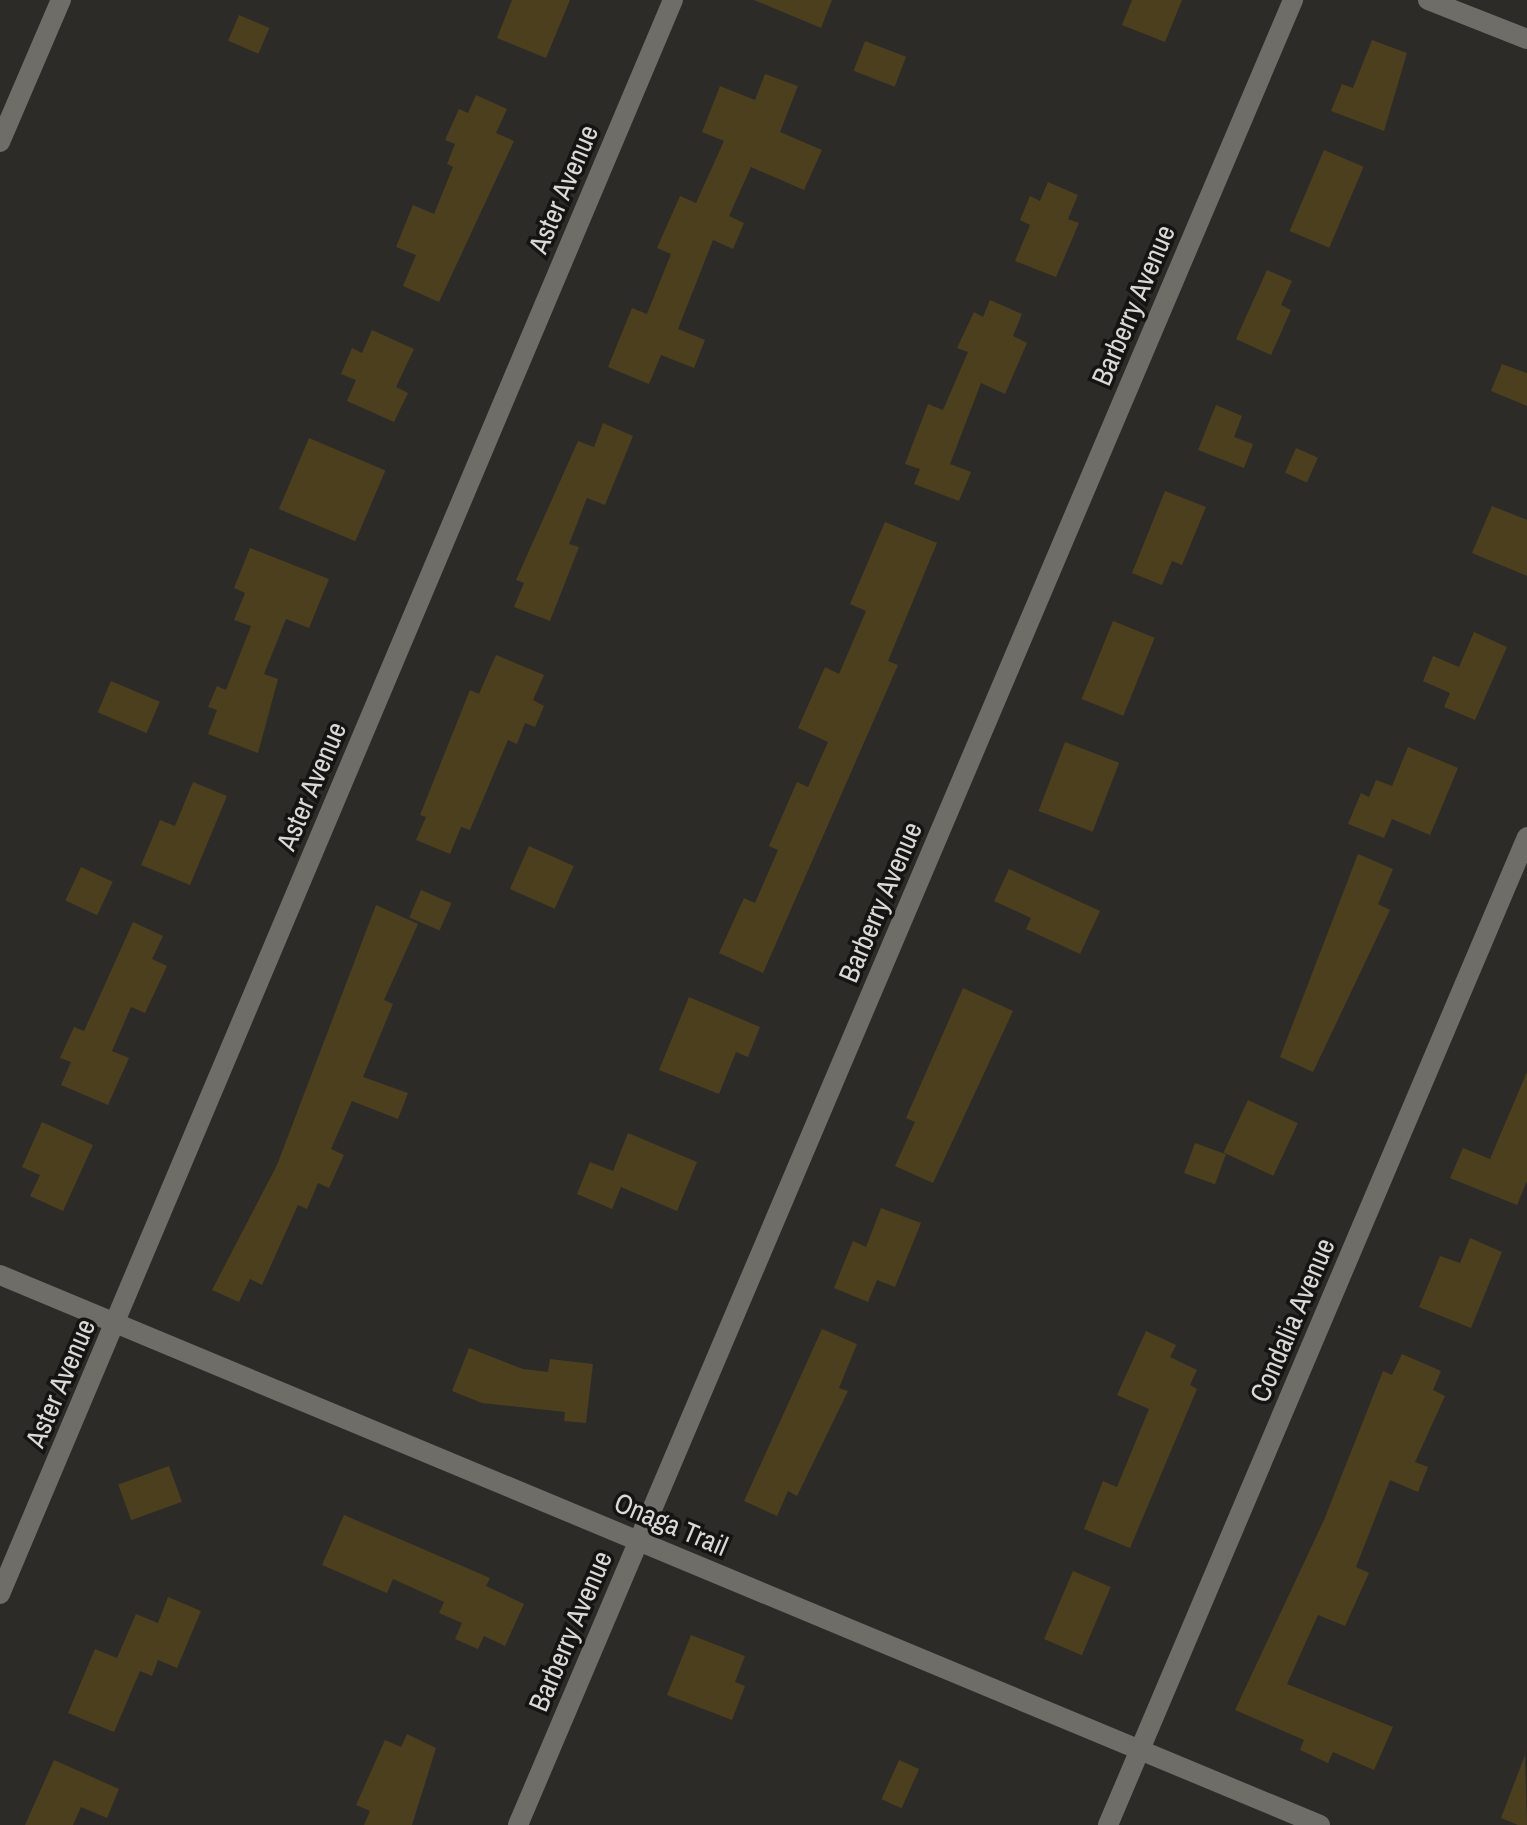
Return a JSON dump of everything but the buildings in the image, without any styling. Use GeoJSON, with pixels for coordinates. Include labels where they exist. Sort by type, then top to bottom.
{"type":"FeatureCollection","features":[{"type":"Feature","properties":{"kind":"street"},"geometry":{"type":"LineString","coordinates":[[0,142],[61,0]]}},
{"type":"Feature","properties":{"kind":"street","name":"Aster Avenue"},"geometry":{"type":"LineString","coordinates":[[0,1594],[673,0]]}},
{"type":"Feature","properties":{"kind":"street","name":"Barberry Avenue"},"geometry":{"type":"LineString","coordinates":[[518,1825],[1293,0]]}},
{"type":"Feature","properties":{"kind":"street"},"geometry":{"type":"LineString","coordinates":[[1428,0],[1527,39]]}},
{"type":"Feature","properties":{"kind":"street","name":"Condalia Avenue"},"geometry":{"type":"LineString","coordinates":[[1108,1825],[1527,837]]}},
{"type":"Feature","properties":{"kind":"street","name":"Onaga Trail"},"geometry":{"type":"LineString","coordinates":[[0,1275],[1320,1825]]}}]}
